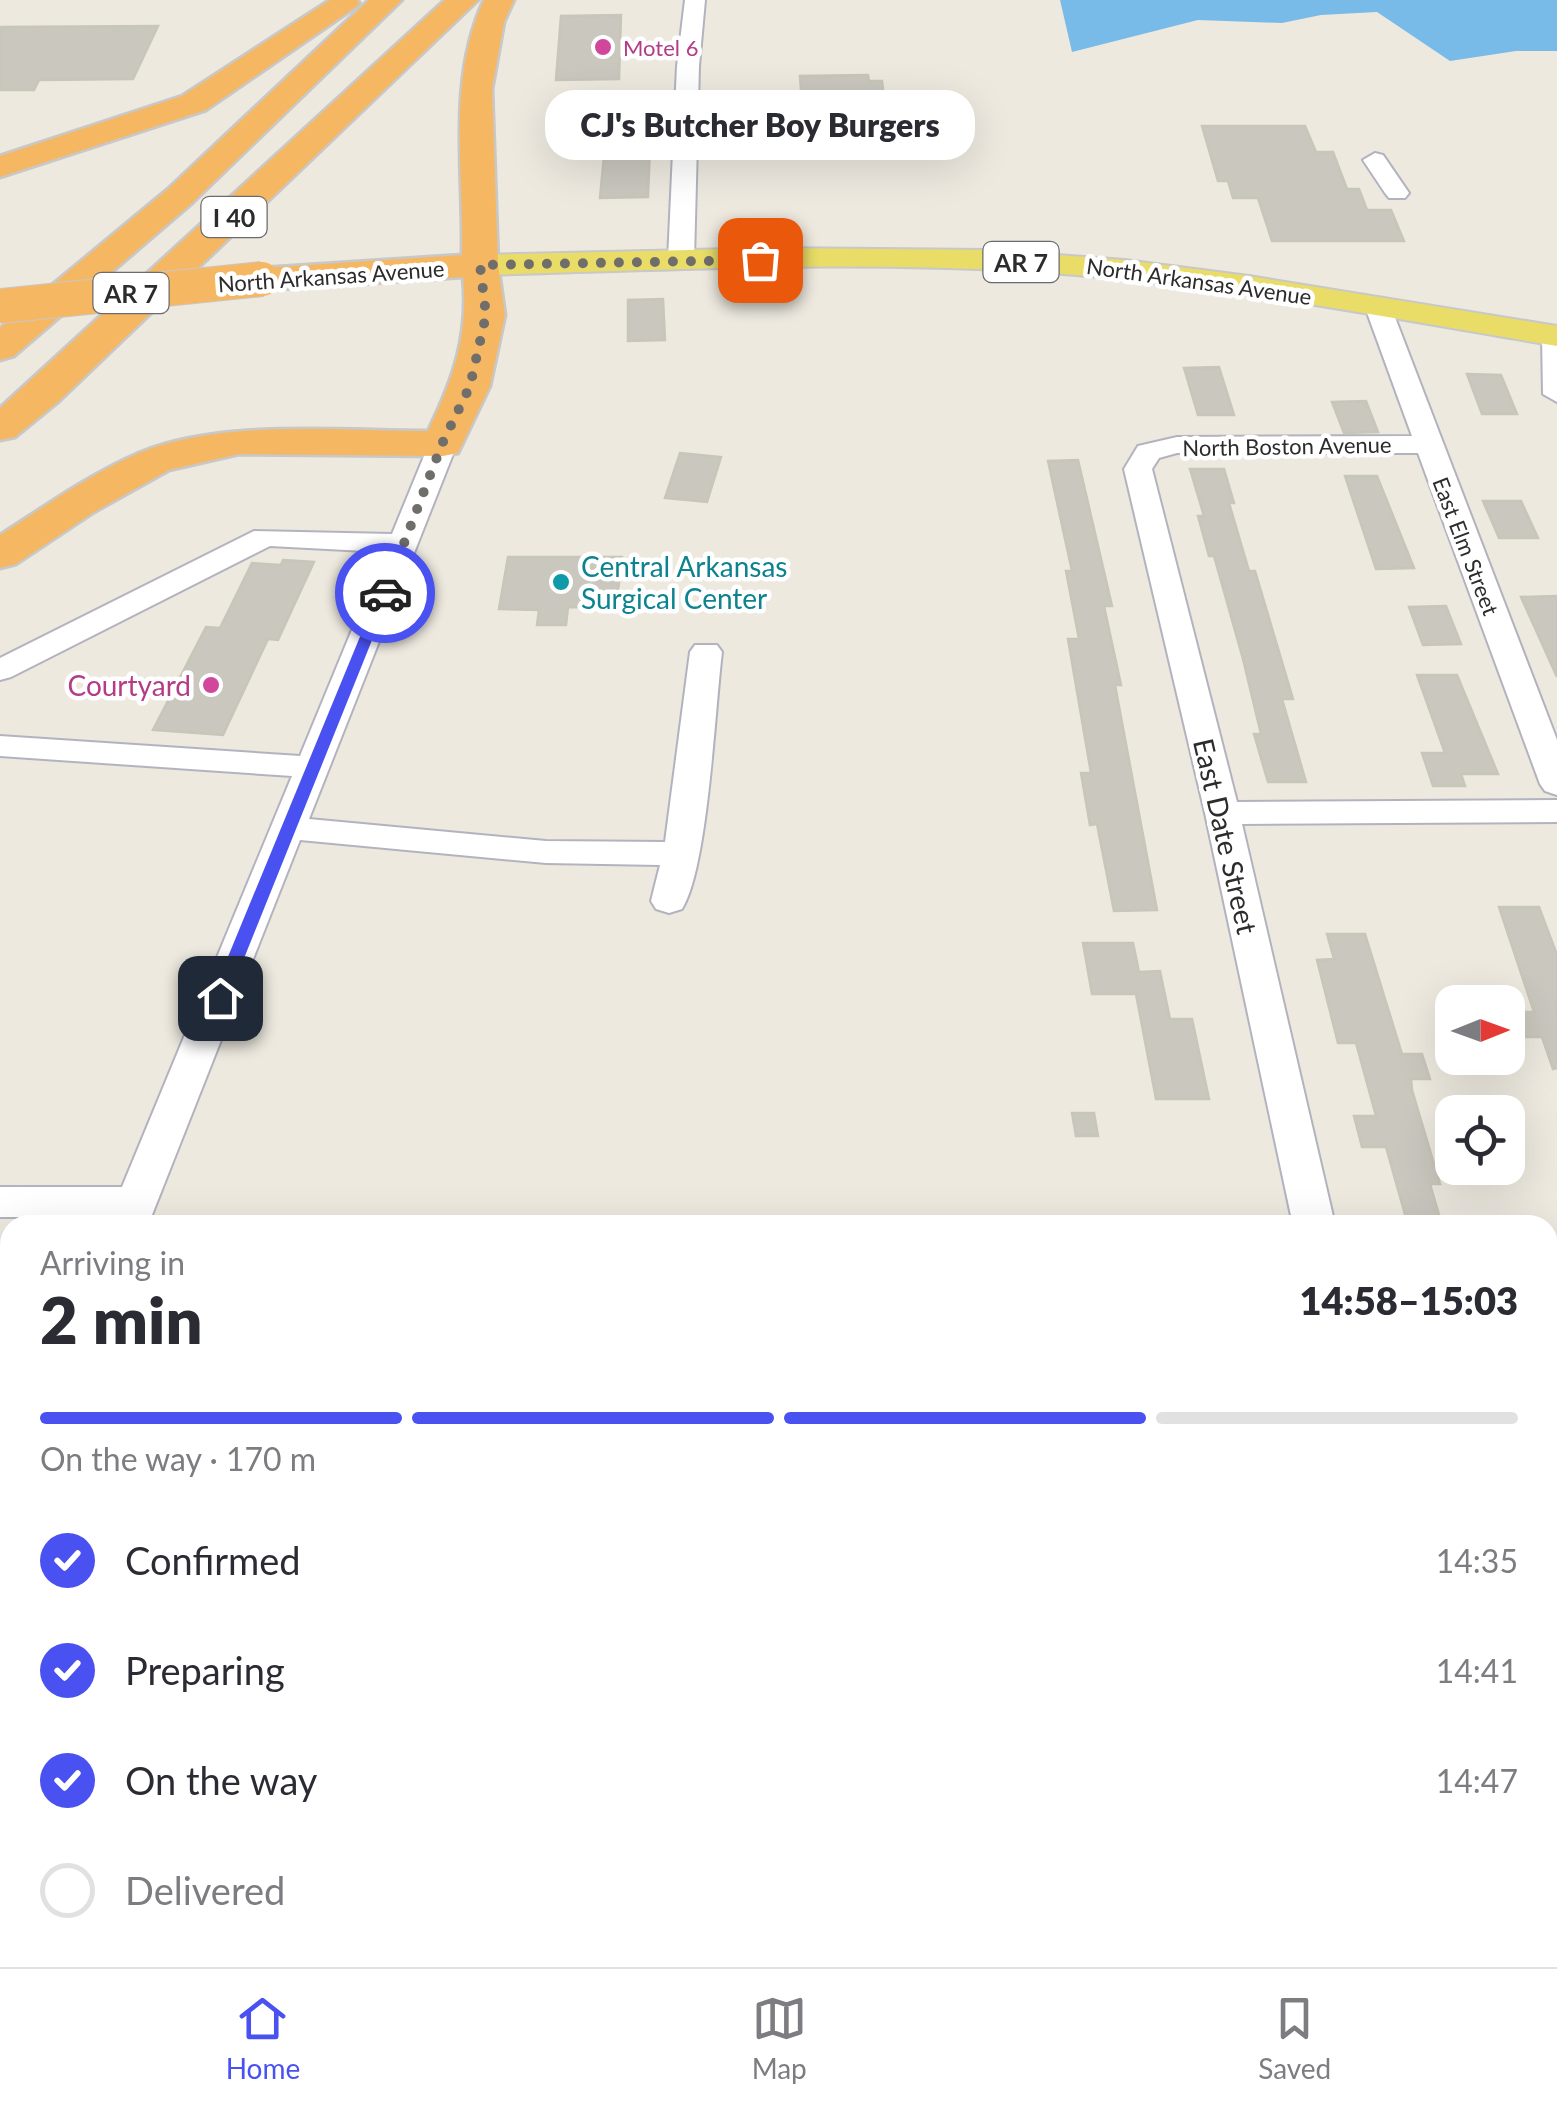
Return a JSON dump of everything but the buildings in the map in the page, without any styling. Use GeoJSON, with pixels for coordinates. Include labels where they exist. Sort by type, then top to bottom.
{"type":"FeatureCollection","features":[{"type":"Feature","properties":{"kind":"highway"},"geometry":{"type":"LineString","coordinates":[[0,166],[194,103],[352,0]]}},
{"type":"Feature","properties":{"kind":"highway","name":"I 40"},"geometry":{"type":"LineString","coordinates":[[0,348],[180,196],[387,0]]}},
{"type":"Feature","properties":{"kind":"highway","name":"I 40"},"geometry":{"type":"LineString","coordinates":[[0,428],[45,392],[463,0]]}},
{"type":"Feature","properties":{"kind":"highway"},"geometry":{"type":"LineString","coordinates":[[0,555],[155,461],[239,442],[442,444],[470,386],[486,315],[480,265],[482,188],[476,89],[489,22],[498,0]]}},
{"type":"Feature","properties":{"kind":"highway","name":"North Arkansas Avenue"},"geometry":{"type":"LineString","coordinates":[[0,306],[262,279],[480,265]]}},
{"type":"Feature","properties":{"kind":"main road","name":"North Arkansas Avenue"},"geometry":{"type":"LineString","coordinates":[[480,265],[918,258],[1060,264],[1228,282],[1556,336]]}},
{"type":"Feature","properties":{"kind":"street"},"geometry":{"type":"LineString","coordinates":[[681,260],[688,66],[695,0]]}},
{"type":"Feature","properties":{"kind":"street"},"geometry":{"type":"LineString","coordinates":[[1375,160],[1397,193]]}},
{"type":"Feature","properties":{"kind":"street","name":"East Elm Street"},"geometry":{"type":"LineString","coordinates":[[1378,307],[1557,784]]}},
{"type":"Feature","properties":{"kind":"street"},"geometry":{"type":"LineString","coordinates":[[1556,336],[1557,394]]}},
{"type":"Feature","properties":{"kind":"street"},"geometry":{"type":"LineString","coordinates":[[0,1202],[132,1213],[442,444]]}},
{"type":"Feature","properties":{"kind":"street","name":"North Boston Avenue"},"geometry":{"type":"LineString","coordinates":[[1148,452],[1177,446],[1427,444]]}},
{"type":"Feature","properties":{"kind":"street","name":"East Date Street"},"geometry":{"type":"LineString","coordinates":[[1148,452],[1138,468],[1222,812],[1312,1215]]}},
{"type":"Feature","properties":{"kind":"street"},"geometry":{"type":"LineString","coordinates":[[0,670],[265,537],[404,544]]}},
{"type":"Feature","properties":{"kind":"street"},"geometry":{"type":"LineString","coordinates":[[670,901],[680,854],[706,652]]}},
{"type":"Feature","properties":{"kind":"street"},"geometry":{"type":"LineString","coordinates":[[0,746],[314,767]]}},
{"type":"Feature","properties":{"kind":"street"},"geometry":{"type":"LineString","coordinates":[[1222,812],[1557,810]]}},
{"type":"Feature","properties":{"kind":"street"},"geometry":{"type":"LineString","coordinates":[[288,828],[546,852],[680,854]]}},
{"type":"Feature","properties":{"kind":"water"},"geometry":{"type":"Polygon","coordinates":[[[1060,0],[1557,0],[1557,51],[1516,51],[1450,61],[1377,12],[1321,15],[1282,23],[1198,20],[1072,52],[1060,0]]]}},
{"type":"Feature","properties":{"kind":"way so far"},"geometry":{"type":"LineString","coordinates":[[385,593],[442,444],[470,386],[486,315],[480,265],[760,260]]}},
{"type":"Feature","properties":{"kind":"place","name":"Motel 6"},"geometry":{"type":"Point","coordinates":[603,47]}},
{"type":"Feature","properties":{"kind":"place","name":"CJ's Butcher Boy Burgers"},"geometry":{"type":"Point","coordinates":[760,260]}},
{"type":"Feature","properties":{"kind":"place","name":"Central Arkansas Surgical Center"},"geometry":{"type":"Point","coordinates":[561,582]}},
{"type":"Feature","properties":{"kind":"place","name":"Courtyard"},"geometry":{"type":"Point","coordinates":[211,685]}},
{"type":"Feature","properties":{"kind":"route"},"geometry":{"type":"LineString","coordinates":[[220,998],[385,593]]}}]}
